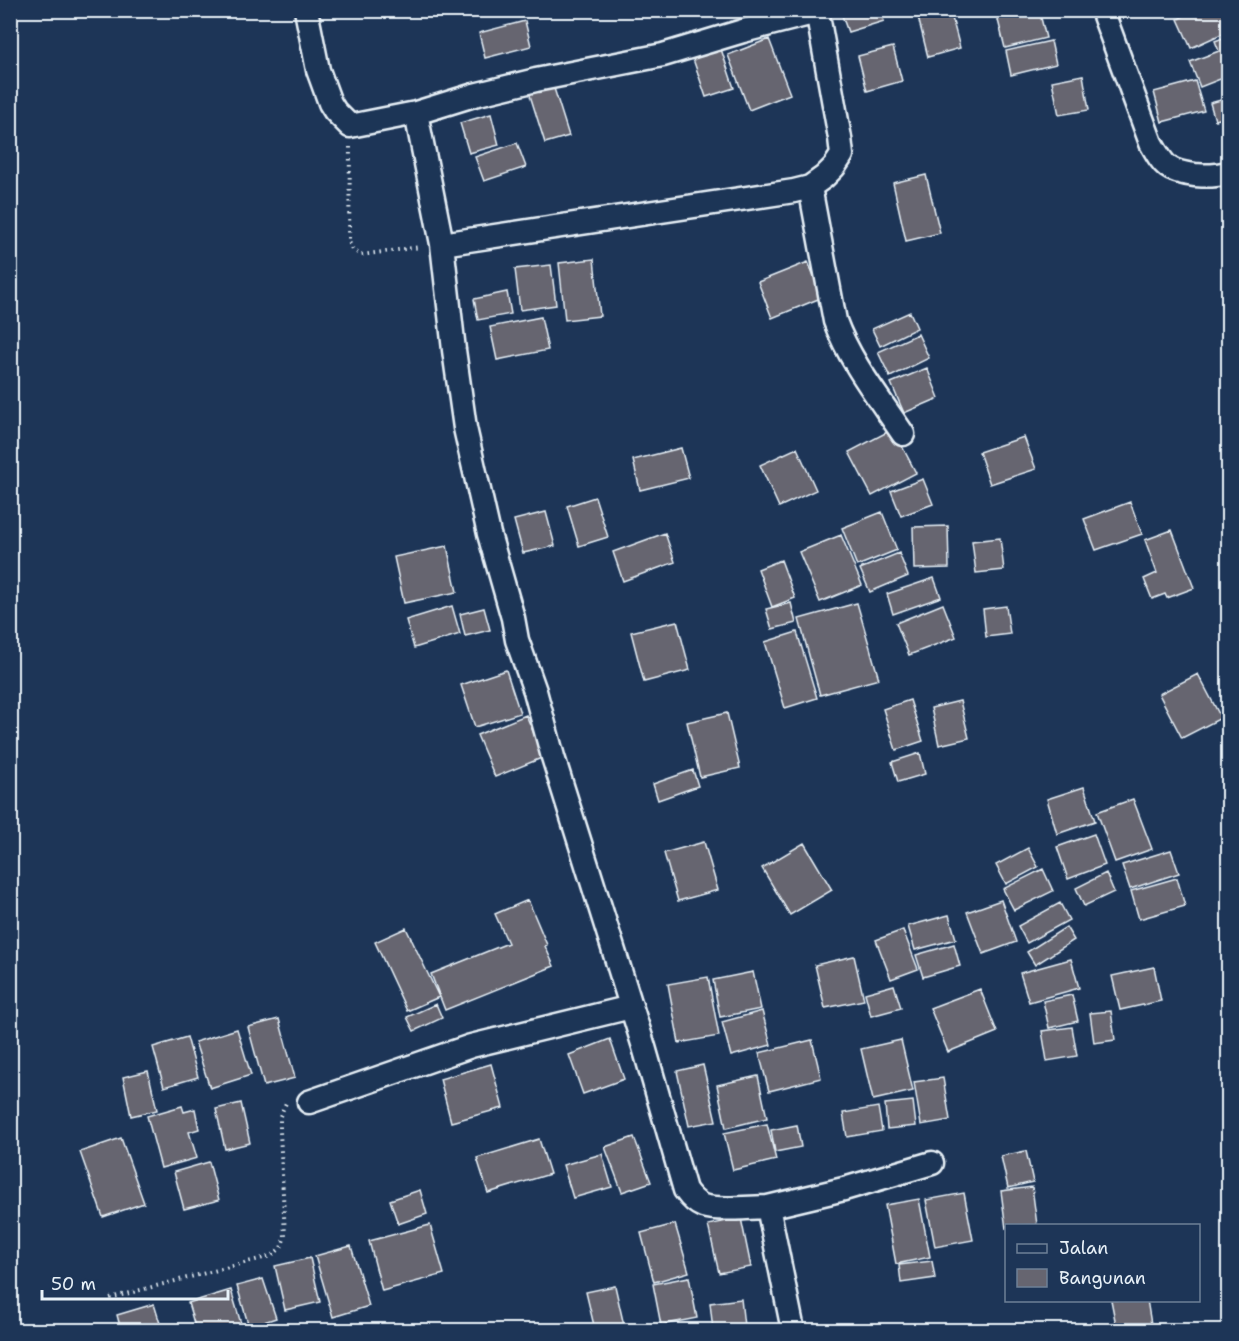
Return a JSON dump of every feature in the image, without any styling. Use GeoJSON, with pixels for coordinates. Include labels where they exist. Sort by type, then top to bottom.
{"type":"FeatureCollection","features":[{"type":"Feature","properties":{"kind":"street"},"geometry":{"type":"LineString","coordinates":[[306,10],[318,70],[330,103],[350,126],[416,113],[515,85],[663,55],[817,11],[842,155],[834,167],[810,187],[442,244]]}},
{"type":"Feature","properties":{"kind":"street"},"geometry":{"type":"LineString","coordinates":[[1102,10],[1151,143],[1161,160],[1178,173],[1214,176],[1228,173]]}},
{"type":"Feature","properties":{"kind":"street"},"geometry":{"type":"LineString","coordinates":[[416,113],[442,244],[465,428],[489,534],[517,640],[535,691],[556,768],[631,1007],[685,1190],[691,1199],[703,1206],[768,1207],[844,1189],[932,1163]]}},
{"type":"Feature","properties":{"kind":"street"},"geometry":{"type":"LineString","coordinates":[[810,187],[835,321],[842,341],[903,434]]}},
{"type":"Feature","properties":{"kind":"street"},"geometry":{"type":"LineString","coordinates":[[309,1102],[471,1046],[631,1007]]}},
{"type":"Feature","properties":{"kind":"street"},"geometry":{"type":"LineString","coordinates":[[768,1207],[793,1330]]}},
{"type":"Feature","properties":{"kind":"path"},"geometry":{"type":"LineString","coordinates":[[350,126],[349,242],[354,250],[361,255],[442,244]]}},
{"type":"Feature","properties":{"kind":"path"},"geometry":{"type":"LineString","coordinates":[[110,1298],[271,1256],[281,1248],[285,1236],[280,1116],[286,1102],[309,1102]]}},
{"type":"Feature","properties":{"kind":"building"},"geometry":{"type":"Polygon","coordinates":[[[840,10],[880,10],[884,21],[848,32],[840,10]]]}},
{"type":"Feature","properties":{"kind":"building"},"geometry":{"type":"Polygon","coordinates":[[[950,10],[960,48],[928,57],[918,17],[950,10]]]}},
{"type":"Feature","properties":{"kind":"building"},"geometry":{"type":"Polygon","coordinates":[[[1021,10],[1039,10],[1046,38],[1005,48],[997,16],[1021,10]]]}},
{"type":"Feature","properties":{"kind":"building"},"geometry":{"type":"Polygon","coordinates":[[[1195,10],[1226,10],[1228,31],[1191,48],[1178,19],[1195,10]]]}},
{"type":"Feature","properties":{"kind":"building"},"geometry":{"type":"Polygon","coordinates":[[[525,21],[531,46],[485,58],[479,33],[525,21]]]}},
{"type":"Feature","properties":{"kind":"building"},"geometry":{"type":"Polygon","coordinates":[[[1228,36],[1228,76],[1200,87],[1190,62],[1219,51],[1215,41],[1228,36]]]}},
{"type":"Feature","properties":{"kind":"building"},"geometry":{"type":"Polygon","coordinates":[[[769,39],[790,94],[749,110],[728,55],[769,39]]]}},
{"type":"Feature","properties":{"kind":"building"},"geometry":{"type":"Polygon","coordinates":[[[1051,41],[1056,64],[1011,75],[1006,51],[1051,41]]]}},
{"type":"Feature","properties":{"kind":"building"},"geometry":{"type":"Polygon","coordinates":[[[893,47],[902,81],[867,91],[858,56],[893,47]]]}},
{"type":"Feature","properties":{"kind":"building"},"geometry":{"type":"Polygon","coordinates":[[[721,49],[734,88],[706,97],[693,59],[721,49]]]}},
{"type":"Feature","properties":{"kind":"building"},"geometry":{"type":"Polygon","coordinates":[[[1083,75],[1089,110],[1059,115],[1052,81],[1083,75]]]}},
{"type":"Feature","properties":{"kind":"building"},"geometry":{"type":"Polygon","coordinates":[[[1195,81],[1204,111],[1162,122],[1154,92],[1195,81]]]}},
{"type":"Feature","properties":{"kind":"building"},"geometry":{"type":"Polygon","coordinates":[[[553,85],[569,136],[545,143],[529,92],[553,85]]]}},
{"type":"Feature","properties":{"kind":"building"},"geometry":{"type":"Polygon","coordinates":[[[1228,98],[1228,117],[1215,120],[1210,103],[1228,98]]]}},
{"type":"Feature","properties":{"kind":"building"},"geometry":{"type":"Polygon","coordinates":[[[491,114],[499,145],[469,153],[460,123],[491,114]]]}},
{"type":"Feature","properties":{"kind":"building"},"geometry":{"type":"Polygon","coordinates":[[[517,143],[526,167],[484,181],[475,157],[517,143]]]}},
{"type":"Feature","properties":{"kind":"building"},"geometry":{"type":"Polygon","coordinates":[[[926,175],[940,233],[906,241],[893,183],[926,175]]]}},
{"type":"Feature","properties":{"kind":"building"},"geometry":{"type":"Polygon","coordinates":[[[594,259],[600,316],[565,320],[559,263],[594,259]]]}},
{"type":"Feature","properties":{"kind":"building"},"geometry":{"type":"Polygon","coordinates":[[[808,262],[823,297],[772,318],[758,282],[808,262]]]}},
{"type":"Feature","properties":{"kind":"building"},"geometry":{"type":"Polygon","coordinates":[[[551,265],[556,305],[520,310],[515,269],[551,265]]]}},
{"type":"Feature","properties":{"kind":"building"},"geometry":{"type":"Polygon","coordinates":[[[507,292],[511,314],[478,320],[474,299],[507,292]]]}},
{"type":"Feature","properties":{"kind":"building"},"geometry":{"type":"Polygon","coordinates":[[[910,312],[917,328],[880,346],[872,329],[910,312]]]}},
{"type":"Feature","properties":{"kind":"building"},"geometry":{"type":"Polygon","coordinates":[[[541,317],[548,350],[497,360],[490,327],[541,317]]]}},
{"type":"Feature","properties":{"kind":"building"},"geometry":{"type":"Polygon","coordinates":[[[918,334],[929,358],[890,377],[878,352],[918,334]]]}},
{"type":"Feature","properties":{"kind":"building"},"geometry":{"type":"Polygon","coordinates":[[[927,368],[939,398],[904,413],[891,383],[927,368]]]}},
{"type":"Feature","properties":{"kind":"building"},"geometry":{"type":"Polygon","coordinates":[[[893,429],[916,473],[872,496],[849,452],[893,429]]]}},
{"type":"Feature","properties":{"kind":"building"},"geometry":{"type":"Polygon","coordinates":[[[1024,437],[1036,469],[990,484],[979,452],[1024,437]]]}},
{"type":"Feature","properties":{"kind":"building"},"geometry":{"type":"Polygon","coordinates":[[[681,448],[689,478],[640,490],[633,460],[681,448]]]}},
{"type":"Feature","properties":{"kind":"building"},"geometry":{"type":"Polygon","coordinates":[[[797,448],[816,490],[779,507],[760,465],[797,448]]]}},
{"type":"Feature","properties":{"kind":"building"},"geometry":{"type":"Polygon","coordinates":[[[923,479],[933,504],[901,516],[891,491],[923,479]]]}},
{"type":"Feature","properties":{"kind":"building"},"geometry":{"type":"Polygon","coordinates":[[[595,497],[608,537],[579,546],[567,506],[595,497]]]}},
{"type":"Feature","properties":{"kind":"building"},"geometry":{"type":"Polygon","coordinates":[[[1130,502],[1142,534],[1096,550],[1084,519],[1130,502]]]}},
{"type":"Feature","properties":{"kind":"building"},"geometry":{"type":"Polygon","coordinates":[[[546,512],[555,546],[523,553],[514,520],[546,512]]]}},
{"type":"Feature","properties":{"kind":"building"},"geometry":{"type":"Polygon","coordinates":[[[882,512],[897,550],[857,566],[842,528],[882,512]]]}},
{"type":"Feature","properties":{"kind":"building"},"geometry":{"type":"Polygon","coordinates":[[[948,526],[949,568],[914,569],[913,527],[948,526]]]}},
{"type":"Feature","properties":{"kind":"building"},"geometry":{"type":"Polygon","coordinates":[[[1172,530],[1194,588],[1167,598],[1165,594],[1152,599],[1144,579],[1157,573],[1145,540],[1172,530]]]}},
{"type":"Feature","properties":{"kind":"building"},"geometry":{"type":"Polygon","coordinates":[[[665,533],[675,562],[623,581],[613,552],[665,533]]]}},
{"type":"Feature","properties":{"kind":"building"},"geometry":{"type":"Polygon","coordinates":[[[841,535],[862,585],[820,602],[799,552],[841,535]]]}},
{"type":"Feature","properties":{"kind":"building"},"geometry":{"type":"Polygon","coordinates":[[[1000,538],[1004,570],[976,573],[972,541],[1000,538]]]}},
{"type":"Feature","properties":{"kind":"building"},"geometry":{"type":"Polygon","coordinates":[[[447,546],[457,592],[404,603],[394,557],[447,546]]]}},
{"type":"Feature","properties":{"kind":"building"},"geometry":{"type":"Polygon","coordinates":[[[899,553],[908,576],[870,592],[860,569],[899,553]]]}},
{"type":"Feature","properties":{"kind":"building"},"geometry":{"type":"Polygon","coordinates":[[[781,560],[795,598],[772,607],[758,569],[781,560]]]}},
{"type":"Feature","properties":{"kind":"building"},"geometry":{"type":"Polygon","coordinates":[[[934,578],[941,597],[893,614],[887,594],[934,578]]]}},
{"type":"Feature","properties":{"kind":"building"},"geometry":{"type":"Polygon","coordinates":[[[791,603],[796,623],[772,629],[766,609],[791,603]]]}},
{"type":"Feature","properties":{"kind":"building"},"geometry":{"type":"Polygon","coordinates":[[[857,603],[879,679],[820,695],[799,619],[857,603]]]}},
{"type":"Feature","properties":{"kind":"building"},"geometry":{"type":"Polygon","coordinates":[[[943,604],[956,637],[909,655],[896,623],[943,604]]]}},
{"type":"Feature","properties":{"kind":"building"},"geometry":{"type":"Polygon","coordinates":[[[452,606],[460,634],[414,648],[406,620],[452,606]]]}},
{"type":"Feature","properties":{"kind":"building"},"geometry":{"type":"Polygon","coordinates":[[[1006,606],[1010,634],[986,637],[983,609],[1006,606]]]}},
{"type":"Feature","properties":{"kind":"building"},"geometry":{"type":"Polygon","coordinates":[[[484,608],[490,630],[465,636],[460,614],[484,608]]]}},
{"type":"Feature","properties":{"kind":"building"},"geometry":{"type":"Polygon","coordinates":[[[677,621],[690,670],[644,682],[631,632],[677,621]]]}},
{"type":"Feature","properties":{"kind":"building"},"geometry":{"type":"Polygon","coordinates":[[[797,632],[817,698],[785,708],[765,642],[797,632]]]}},
{"type":"Feature","properties":{"kind":"building"},"geometry":{"type":"Polygon","coordinates":[[[506,670],[520,713],[475,727],[461,685],[506,670]]]}},
{"type":"Feature","properties":{"kind":"building"},"geometry":{"type":"Polygon","coordinates":[[[1198,674],[1221,718],[1182,738],[1159,694],[1198,674]]]}},
{"type":"Feature","properties":{"kind":"building"},"geometry":{"type":"Polygon","coordinates":[[[910,700],[923,741],[896,750],[883,709],[910,700]]]}},
{"type":"Feature","properties":{"kind":"building"},"geometry":{"type":"Polygon","coordinates":[[[960,701],[969,738],[939,745],[931,708],[960,701]]]}},
{"type":"Feature","properties":{"kind":"building"},"geometry":{"type":"Polygon","coordinates":[[[727,713],[740,768],[700,777],[687,722],[727,713]]]}},
{"type":"Feature","properties":{"kind":"building"},"geometry":{"type":"Polygon","coordinates":[[[526,715],[544,757],[495,777],[477,735],[526,715]]]}},
{"type":"Feature","properties":{"kind":"building"},"geometry":{"type":"Polygon","coordinates":[[[920,753],[925,774],[898,782],[892,762],[920,753]]]}},
{"type":"Feature","properties":{"kind":"building"},"geometry":{"type":"Polygon","coordinates":[[[693,770],[698,786],[658,800],[653,784],[693,770]]]}},
{"type":"Feature","properties":{"kind":"building"},"geometry":{"type":"Polygon","coordinates":[[[1084,787],[1095,821],[1057,834],[1047,799],[1084,787]]]}},
{"type":"Feature","properties":{"kind":"building"},"geometry":{"type":"Polygon","coordinates":[[[1133,799],[1152,849],[1115,862],[1097,812],[1133,799]]]}},
{"type":"Feature","properties":{"kind":"building"},"geometry":{"type":"Polygon","coordinates":[[[1094,834],[1105,865],[1068,879],[1057,847],[1094,834]]]}},
{"type":"Feature","properties":{"kind":"building"},"geometry":{"type":"Polygon","coordinates":[[[704,842],[718,890],[678,901],[664,853],[704,842]]]}},
{"type":"Feature","properties":{"kind":"building"},"geometry":{"type":"Polygon","coordinates":[[[804,843],[832,890],[790,915],[762,868],[804,843]]]}},
{"type":"Feature","properties":{"kind":"building"},"geometry":{"type":"Polygon","coordinates":[[[1028,848],[1038,867],[1006,884],[996,865],[1028,848]]]}},
{"type":"Feature","properties":{"kind":"building"},"geometry":{"type":"Polygon","coordinates":[[[1171,850],[1179,873],[1130,889],[1122,865],[1171,850]]]}},
{"type":"Feature","properties":{"kind":"building"},"geometry":{"type":"Polygon","coordinates":[[[1043,869],[1053,891],[1014,910],[1003,889],[1043,869]]]}},
{"type":"Feature","properties":{"kind":"building"},"geometry":{"type":"Polygon","coordinates":[[[1106,873],[1114,892],[1084,906],[1076,888],[1106,873]]]}},
{"type":"Feature","properties":{"kind":"building"},"geometry":{"type":"Polygon","coordinates":[[[1177,878],[1185,906],[1139,919],[1131,891],[1177,878]]]}},
{"type":"Feature","properties":{"kind":"building"},"geometry":{"type":"Polygon","coordinates":[[[528,900],[554,966],[445,1010],[431,974],[508,943],[495,914],[528,900]]]}},
{"type":"Feature","properties":{"kind":"building"},"geometry":{"type":"Polygon","coordinates":[[[1001,900],[1016,942],[983,954],[967,912],[1001,900]]]}},
{"type":"Feature","properties":{"kind":"building"},"geometry":{"type":"Polygon","coordinates":[[[1060,903],[1069,920],[1027,943],[1018,926],[1060,903]]]}},
{"type":"Feature","properties":{"kind":"building"},"geometry":{"type":"Polygon","coordinates":[[[949,915],[956,939],[915,950],[908,926],[949,915]]]}},
{"type":"Feature","properties":{"kind":"building"},"geometry":{"type":"Polygon","coordinates":[[[1066,927],[1074,940],[1035,965],[1027,952],[1066,927]]]}},
{"type":"Feature","properties":{"kind":"building"},"geometry":{"type":"Polygon","coordinates":[[[406,928],[439,997],[407,1011],[375,942],[406,928]]]}},
{"type":"Feature","properties":{"kind":"building"},"geometry":{"type":"Polygon","coordinates":[[[903,930],[918,969],[891,979],[876,940],[903,930]]]}},
{"type":"Feature","properties":{"kind":"building"},"geometry":{"type":"Polygon","coordinates":[[[954,944],[960,966],[923,977],[916,955],[954,944]]]}},
{"type":"Feature","properties":{"kind":"building"},"geometry":{"type":"Polygon","coordinates":[[[854,956],[864,1000],[825,1008],[815,965],[854,956]]]}},
{"type":"Feature","properties":{"kind":"building"},"geometry":{"type":"Polygon","coordinates":[[[1071,959],[1079,988],[1029,1002],[1020,973],[1071,959]]]}},
{"type":"Feature","properties":{"kind":"building"},"geometry":{"type":"Polygon","coordinates":[[[1154,967],[1161,1001],[1120,1010],[1112,976],[1154,967]]]}},
{"type":"Feature","properties":{"kind":"building"},"geometry":{"type":"Polygon","coordinates":[[[753,972],[761,1009],[720,1017],[713,980],[753,972]]]}},
{"type":"Feature","properties":{"kind":"building"},"geometry":{"type":"Polygon","coordinates":[[[708,977],[719,1036],[679,1043],[668,984],[708,977]]]}},
{"type":"Feature","properties":{"kind":"building"},"geometry":{"type":"Polygon","coordinates":[[[894,985],[901,1008],[871,1016],[865,993],[894,985]]]}},
{"type":"Feature","properties":{"kind":"building"},"geometry":{"type":"Polygon","coordinates":[[[980,989],[997,1032],[948,1052],[930,1008],[980,989]]]}},
{"type":"Feature","properties":{"kind":"building"},"geometry":{"type":"Polygon","coordinates":[[[1072,995],[1078,1021],[1049,1028],[1043,1001],[1072,995]]]}},
{"type":"Feature","properties":{"kind":"building"},"geometry":{"type":"Polygon","coordinates":[[[436,1004],[442,1018],[414,1031],[407,1017],[436,1004]]]}},
{"type":"Feature","properties":{"kind":"building"},"geometry":{"type":"Polygon","coordinates":[[[762,1011],[771,1045],[731,1056],[722,1022],[762,1011]]]}},
{"type":"Feature","properties":{"kind":"building"},"geometry":{"type":"Polygon","coordinates":[[[1111,1011],[1115,1040],[1094,1043],[1090,1013],[1111,1011]]]}},
{"type":"Feature","properties":{"kind":"building"},"geometry":{"type":"Polygon","coordinates":[[[279,1019],[295,1078],[264,1086],[248,1027],[279,1019]]]}},
{"type":"Feature","properties":{"kind":"building"},"geometry":{"type":"Polygon","coordinates":[[[1072,1027],[1077,1056],[1047,1061],[1042,1031],[1072,1027]]]}},
{"type":"Feature","properties":{"kind":"building"},"geometry":{"type":"Polygon","coordinates":[[[237,1029],[251,1075],[210,1088],[195,1042],[237,1029]]]}},
{"type":"Feature","properties":{"kind":"building"},"geometry":{"type":"Polygon","coordinates":[[[187,1037],[198,1077],[164,1087],[153,1047],[187,1037]]]}},
{"type":"Feature","properties":{"kind":"building"},"geometry":{"type":"Polygon","coordinates":[[[610,1039],[624,1079],[583,1094],[569,1055],[610,1039]]]}},
{"type":"Feature","properties":{"kind":"building"},"geometry":{"type":"Polygon","coordinates":[[[812,1040],[821,1078],[769,1091],[759,1053],[812,1040]]]}},
{"type":"Feature","properties":{"kind":"building"},"geometry":{"type":"Polygon","coordinates":[[[901,1040],[913,1091],[873,1100],[861,1049],[901,1040]]]}},
{"type":"Feature","properties":{"kind":"building"},"geometry":{"type":"Polygon","coordinates":[[[491,1064],[503,1108],[451,1122],[440,1079],[491,1064]]]}},
{"type":"Feature","properties":{"kind":"building"},"geometry":{"type":"Polygon","coordinates":[[[703,1065],[716,1121],[689,1126],[677,1071],[703,1065]]]}},
{"type":"Feature","properties":{"kind":"building"},"geometry":{"type":"Polygon","coordinates":[[[148,1071],[157,1110],[131,1116],[123,1077],[148,1071]]]}},
{"type":"Feature","properties":{"kind":"building"},"geometry":{"type":"Polygon","coordinates":[[[758,1076],[767,1118],[726,1128],[717,1085],[758,1076]]]}},
{"type":"Feature","properties":{"kind":"building"},"geometry":{"type":"Polygon","coordinates":[[[943,1078],[950,1120],[921,1125],[914,1082],[943,1078]]]}},
{"type":"Feature","properties":{"kind":"building"},"geometry":{"type":"Polygon","coordinates":[[[913,1101],[916,1126],[887,1129],[885,1104],[913,1101]]]}},
{"type":"Feature","properties":{"kind":"building"},"geometry":{"type":"Polygon","coordinates":[[[241,1103],[250,1143],[225,1149],[216,1109],[241,1103]]]}},
{"type":"Feature","properties":{"kind":"building"},"geometry":{"type":"Polygon","coordinates":[[[182,1106],[184,1112],[195,1109],[199,1129],[189,1132],[197,1158],[161,1168],[147,1116],[182,1106]]]}},
{"type":"Feature","properties":{"kind":"building"},"geometry":{"type":"Polygon","coordinates":[[[878,1107],[882,1131],[847,1137],[843,1113],[878,1107]]]}},
{"type":"Feature","properties":{"kind":"building"},"geometry":{"type":"Polygon","coordinates":[[[767,1124],[776,1160],[733,1170],[724,1133],[767,1124]]]}},
{"type":"Feature","properties":{"kind":"building"},"geometry":{"type":"Polygon","coordinates":[[[797,1125],[801,1147],[775,1152],[771,1130],[797,1125]]]}},
{"type":"Feature","properties":{"kind":"building"},"geometry":{"type":"Polygon","coordinates":[[[634,1137],[651,1182],[622,1192],[605,1147],[634,1137]]]}},
{"type":"Feature","properties":{"kind":"building"},"geometry":{"type":"Polygon","coordinates":[[[121,1138],[144,1203],[103,1217],[80,1152],[121,1138]]]}},
{"type":"Feature","properties":{"kind":"building"},"geometry":{"type":"Polygon","coordinates":[[[539,1139],[550,1174],[488,1193],[477,1158],[539,1139]]]}},
{"type":"Feature","properties":{"kind":"building"},"geometry":{"type":"Polygon","coordinates":[[[1026,1151],[1033,1182],[1008,1188],[1001,1156],[1026,1151]]]}},
{"type":"Feature","properties":{"kind":"building"},"geometry":{"type":"Polygon","coordinates":[[[602,1154],[612,1187],[573,1198],[563,1165],[602,1154]]]}},
{"type":"Feature","properties":{"kind":"building"},"geometry":{"type":"Polygon","coordinates":[[[209,1162],[219,1200],[184,1209],[174,1172],[209,1162]]]}},
{"type":"Feature","properties":{"kind":"building"},"geometry":{"type":"Polygon","coordinates":[[[1032,1187],[1037,1224],[1005,1224],[1001,1191],[1032,1187]]]}},
{"type":"Feature","properties":{"kind":"building"},"geometry":{"type":"Polygon","coordinates":[[[420,1190],[427,1214],[398,1224],[390,1200],[420,1190]]]}},
{"type":"Feature","properties":{"kind":"building"},"geometry":{"type":"Polygon","coordinates":[[[964,1193],[973,1240],[935,1247],[926,1200],[964,1193]]]}},
{"type":"Feature","properties":{"kind":"building"},"geometry":{"type":"Polygon","coordinates":[[[919,1199],[930,1257],[896,1264],[885,1205],[919,1199]]]}},
{"type":"Feature","properties":{"kind":"building"},"geometry":{"type":"Polygon","coordinates":[[[741,1218],[751,1267],[719,1273],[708,1225],[741,1218]]]}},
{"type":"Feature","properties":{"kind":"building"},"geometry":{"type":"Polygon","coordinates":[[[675,1224],[689,1272],[654,1282],[641,1233],[675,1224]]]}},
{"type":"Feature","properties":{"kind":"building"},"geometry":{"type":"Polygon","coordinates":[[[430,1225],[444,1274],[382,1291],[369,1241],[430,1225]]]}},
{"type":"Feature","properties":{"kind":"building"},"geometry":{"type":"Polygon","coordinates":[[[351,1246],[369,1306],[333,1317],[315,1256],[351,1246]]]}},
{"type":"Feature","properties":{"kind":"building"},"geometry":{"type":"Polygon","coordinates":[[[310,1258],[320,1302],[285,1310],[275,1266],[310,1258]]]}},
{"type":"Feature","properties":{"kind":"building"},"geometry":{"type":"Polygon","coordinates":[[[932,1261],[935,1278],[901,1283],[899,1265],[932,1261]]]}},
{"type":"Feature","properties":{"kind":"building"},"geometry":{"type":"Polygon","coordinates":[[[689,1277],[697,1318],[661,1325],[653,1284],[689,1277]]]}},
{"type":"Feature","properties":{"kind":"building"},"geometry":{"type":"Polygon","coordinates":[[[263,1279],[276,1318],[249,1327],[237,1286],[263,1279]]]}},
{"type":"Feature","properties":{"kind":"building"},"geometry":{"type":"Polygon","coordinates":[[[615,1286],[625,1330],[595,1330],[586,1292],[615,1286]]]}},
{"type":"Feature","properties":{"kind":"building"},"geometry":{"type":"Polygon","coordinates":[[[231,1290],[242,1327],[228,1330],[196,1330],[188,1303],[231,1290]]]}},
{"type":"Feature","properties":{"kind":"building"},"geometry":{"type":"Polygon","coordinates":[[[741,1299],[744,1326],[713,1330],[710,1303],[741,1299]]]}},
{"type":"Feature","properties":{"kind":"building"},"geometry":{"type":"Polygon","coordinates":[[[1111,1302],[1147,1302],[1152,1330],[1117,1330],[1111,1302]]]}},
{"type":"Feature","properties":{"kind":"building"},"geometry":{"type":"Polygon","coordinates":[[[154,1304],[162,1330],[121,1330],[117,1315],[154,1304]]]}}]}
